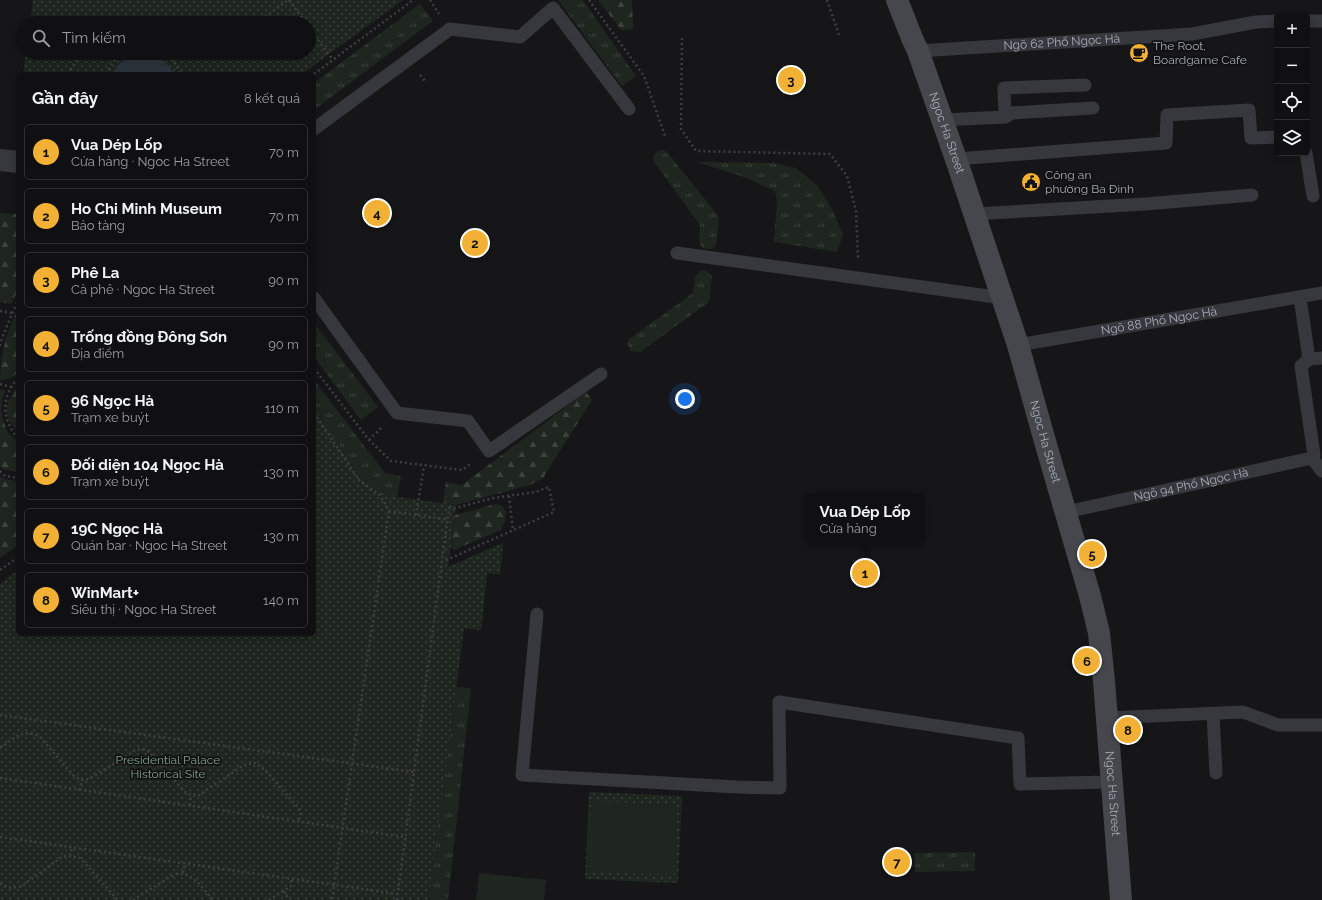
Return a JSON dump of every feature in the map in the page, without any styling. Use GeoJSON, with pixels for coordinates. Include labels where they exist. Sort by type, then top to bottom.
{"type":"FeatureCollection","features":[{"type":"Feature","properties":{"kind":"street","name":"Ngoc Ha Street"},"geometry":{"type":"LineString","coordinates":[[897,0],[918,51],[1003,298],[1018,345],[1090,596],[1099,633],[1104,681],[1121,900]]}},
{"type":"Feature","properties":{"kind":"street"},"geometry":{"type":"LineString","coordinates":[[0,160],[16,162]]}},
{"type":"Feature","properties":{"kind":"lane"},"geometry":{"type":"LineString","coordinates":[[316,128],[450,29],[520,37],[553,8],[629,109]]}},
{"type":"Feature","properties":{"kind":"lane","name":"Ngõ 62 Phố Ngọc Hà"},"geometry":{"type":"LineString","coordinates":[[918,51],[1192,34],[1256,22],[1274,21]]}},
{"type":"Feature","properties":{"kind":"lane"},"geometry":{"type":"LineString","coordinates":[[1310,21],[1322,21]]}},
{"type":"Feature","properties":{"kind":"lane"},"geometry":{"type":"LineString","coordinates":[[1006,117],[1004,88],[1085,85]]}},
{"type":"Feature","properties":{"kind":"lane"},"geometry":{"type":"LineString","coordinates":[[942,120],[1006,117],[1012,113],[1093,108]]}},
{"type":"Feature","properties":{"kind":"lane"},"geometry":{"type":"LineString","coordinates":[[956,159],[1166,143],[1166,115],[1249,110],[1251,138],[1274,137]]}},
{"type":"Feature","properties":{"kind":"lane"},"geometry":{"type":"LineString","coordinates":[[1306,156],[1313,196]]}},
{"type":"Feature","properties":{"kind":"lane"},"geometry":{"type":"LineString","coordinates":[[974,214],[1145,204],[1252,194]]}},
{"type":"Feature","properties":{"kind":"lane"},"geometry":{"type":"LineString","coordinates":[[677,254],[1003,298]]}},
{"type":"Feature","properties":{"kind":"lane"},"geometry":{"type":"LineString","coordinates":[[1322,293],[1300,298],[1316,358],[1301,366],[1313,457],[1322,471]]}},
{"type":"Feature","properties":{"kind":"lane","name":"Ngõ 88 Phố Ngọc Hà"},"geometry":{"type":"LineString","coordinates":[[1018,345],[1300,298]]}},
{"type":"Feature","properties":{"kind":"lane"},"geometry":{"type":"LineString","coordinates":[[316,301],[397,413],[468,421],[489,451],[602,374]]}},
{"type":"Feature","properties":{"kind":"lane","name":"Ngõ 94 Phố Ngọc Hà"},"geometry":{"type":"LineString","coordinates":[[1066,512],[1313,457]]}},
{"type":"Feature","properties":{"kind":"lane"},"geometry":{"type":"LineString","coordinates":[[537,614],[522,775],[780,788],[779,702],[1018,738],[1020,784],[1111,782]]}},
{"type":"Feature","properties":{"kind":"lane"},"geometry":{"type":"LineString","coordinates":[[1107,718],[1243,712],[1278,725],[1322,725]]}},
{"type":"Feature","properties":{"kind":"lane"},"geometry":{"type":"LineString","coordinates":[[1213,714],[1216,773]]}},
{"type":"Feature","properties":{"kind":"path"},"geometry":{"type":"LineString","coordinates":[[266,16],[288,0],[301,16]]}},
{"type":"Feature","properties":{"kind":"path"},"geometry":{"type":"LineString","coordinates":[[316,73],[414,0]]}},
{"type":"Feature","properties":{"kind":"path"},"geometry":{"type":"LineString","coordinates":[[589,0],[644,76],[665,136]]}},
{"type":"Feature","properties":{"kind":"path"},"geometry":{"type":"LineString","coordinates":[[827,0],[840,38]]}},
{"type":"Feature","properties":{"kind":"path"},"geometry":{"type":"LineString","coordinates":[[316,37],[333,60]]}},
{"type":"Feature","properties":{"kind":"path"},"geometry":{"type":"LineString","coordinates":[[682,38],[681,129],[696,151],[830,154],[847,176],[856,211],[859,279]]}},
{"type":"Feature","properties":{"kind":"path"},"geometry":{"type":"LineString","coordinates":[[69,72],[76,60]]}},
{"type":"Feature","properties":{"kind":"path"},"geometry":{"type":"LineString","coordinates":[[107,72],[115,60]]}},
{"type":"Feature","properties":{"kind":"path"},"geometry":{"type":"LineString","coordinates":[[173,61],[180,72]]}},
{"type":"Feature","properties":{"kind":"path"},"geometry":{"type":"LineString","coordinates":[[0,346],[16,304]]}},
{"type":"Feature","properties":{"kind":"path"},"geometry":{"type":"LineString","coordinates":[[0,311],[12,313]]}},
{"type":"Feature","properties":{"kind":"path"},"geometry":{"type":"LineString","coordinates":[[316,371],[369,440],[391,461],[462,470],[489,451]]}},
{"type":"Feature","properties":{"kind":"path"},"geometry":{"type":"LineString","coordinates":[[16,381],[7,395],[4,411],[10,428],[16,436]]}},
{"type":"Feature","properties":{"kind":"path"},"geometry":{"type":"LineString","coordinates":[[0,384],[12,387]]}},
{"type":"Feature","properties":{"kind":"path"},"geometry":{"type":"LineString","coordinates":[[316,416],[359,480],[380,495],[389,511],[332,900]]}},
{"type":"Feature","properties":{"kind":"path"},"geometry":{"type":"LineString","coordinates":[[416,515],[424,466]]}},
{"type":"Feature","properties":{"kind":"path"},"geometry":{"type":"LineString","coordinates":[[0,471],[6,476],[16,478]]}},
{"type":"Feature","properties":{"kind":"path"},"geometry":{"type":"LineString","coordinates":[[397,900],[449,508],[456,508],[493,498],[536,492],[549,486],[554,512],[442,562]]}},
{"type":"Feature","properties":{"kind":"path"},"geometry":{"type":"LineString","coordinates":[[509,496],[513,530]]}},
{"type":"Feature","properties":{"kind":"path"},"geometry":{"type":"LineString","coordinates":[[389,511],[448,520]]}},
{"type":"Feature","properties":{"kind":"path"},"geometry":{"type":"LineString","coordinates":[[0,570],[16,558]]}},
{"type":"Feature","properties":{"kind":"path"},"geometry":{"type":"LineString","coordinates":[[0,715],[414,772]]}},
{"type":"Feature","properties":{"kind":"path"},"geometry":{"type":"LineString","coordinates":[[0,748],[24,732],[31,732],[39,736],[75,777],[82,780],[89,779],[136,750],[143,749],[147,750],[185,792],[198,796],[244,765],[255,763],[265,770],[301,811],[299,821]]}},
{"type":"Feature","properties":{"kind":"path"},"geometry":{"type":"LineString","coordinates":[[0,778],[405,837]]}},
{"type":"Feature","properties":{"kind":"path"},"geometry":{"type":"LineString","coordinates":[[80,790],[82,780]]}},
{"type":"Feature","properties":{"kind":"path"},"geometry":{"type":"LineString","coordinates":[[190,806],[191,795]]}},
{"type":"Feature","properties":{"kind":"path"},"geometry":{"type":"LineString","coordinates":[[0,837],[398,894]]}},
{"type":"Feature","properties":{"kind":"path"},"geometry":{"type":"LineString","coordinates":[[70,856],[72,848]]}},
{"type":"Feature","properties":{"kind":"path"},"geometry":{"type":"LineString","coordinates":[[0,883],[4,887],[16,888],[22,886],[63,856],[70,856],[80,858],[118,900]]}},
{"type":"Feature","properties":{"kind":"path"},"geometry":{"type":"LineString","coordinates":[[183,873],[185,864]]}},
{"type":"Feature","properties":{"kind":"path"},"geometry":{"type":"LineString","coordinates":[[134,900],[175,874],[183,873],[192,877],[213,900]]}},
{"type":"Feature","properties":{"kind":"path"},"geometry":{"type":"LineString","coordinates":[[269,900],[291,886],[292,879]]}},
{"type":"Feature","properties":{"kind":"path"},"geometry":{"type":"LineString","coordinates":[[284,891],[289,900]]}},
{"type":"Feature","properties":{"kind":"green space"},"geometry":{"type":"Polygon","coordinates":[[[33,0],[403,0],[305,72],[23,72],[25,60],[316,60],[316,16],[31,16],[33,0]]]}},
{"type":"Feature","properties":{"kind":"green space"},"geometry":{"type":"Polygon","coordinates":[[[558,0],[583,0],[636,76],[622,86],[558,0]]]}},
{"type":"Feature","properties":{"kind":"green space"},"geometry":{"type":"Polygon","coordinates":[[[598,0],[632,0],[633,29],[621,30],[598,0]]]}},
{"type":"Feature","properties":{"kind":"green space"},"geometry":{"type":"Polygon","coordinates":[[[420,4],[433,21],[316,109],[316,82],[420,4]]]}},
{"type":"Feature","properties":{"kind":"green space"},"geometry":{"type":"Polygon","coordinates":[[[662,150],[667,152],[719,217],[716,245],[712,249],[703,248],[701,246],[699,240],[700,225],[654,162],[653,157],[655,154],[662,150]]]}},
{"type":"Feature","properties":{"kind":"green space"},"geometry":{"type":"Polygon","coordinates":[[[697,162],[774,163],[796,168],[818,186],[833,211],[843,235],[837,252],[774,242],[777,202],[775,191],[747,178],[697,162]]]}},
{"type":"Feature","properties":{"kind":"green space"},"geometry":{"type":"Polygon","coordinates":[[[0,213],[16,214],[16,294],[11,304],[0,302],[0,213]]]}},
{"type":"Feature","properties":{"kind":"green space"},"geometry":{"type":"Polygon","coordinates":[[[700,271],[708,272],[712,277],[709,302],[640,352],[631,351],[627,344],[629,339],[693,293],[695,277],[700,271]]]}},
{"type":"Feature","properties":{"kind":"green space"},"geometry":{"type":"Polygon","coordinates":[[[16,314],[16,374],[5,380],[0,380],[1,361],[16,314]]]}},
{"type":"Feature","properties":{"kind":"green space"},"geometry":{"type":"Polygon","coordinates":[[[316,326],[378,407],[361,420],[316,360],[316,326]]]}},
{"type":"Feature","properties":{"kind":"green space"},"geometry":{"type":"Polygon","coordinates":[[[316,383],[385,473],[401,476],[397,497],[374,489],[358,474],[316,411],[316,383]]]}},
{"type":"Feature","properties":{"kind":"green space"},"geometry":{"type":"Polygon","coordinates":[[[16,388],[16,430],[10,421],[7,409],[7,405],[16,388]]]}},
{"type":"Feature","properties":{"kind":"green space"},"geometry":{"type":"Polygon","coordinates":[[[0,389],[5,390],[2,401],[3,421],[8,432],[16,441],[16,472],[5,470],[0,466],[0,389]]]}},
{"type":"Feature","properties":{"kind":"green space"},"geometry":{"type":"Polygon","coordinates":[[[586,392],[592,400],[543,478],[530,485],[456,505],[443,503],[446,482],[462,485],[586,392]]]}},
{"type":"Feature","properties":{"kind":"green space","name":"Presidential Palace Historical Site"},"geometry":{"type":"Polygon","coordinates":[[[316,411],[358,474],[374,489],[397,497],[456,505],[448,567],[503,543],[500,574],[487,573],[481,630],[464,628],[428,900],[0,900],[0,584],[16,572],[16,636],[316,636],[316,411]]]}},
{"type":"Feature","properties":{"kind":"green space"},"geometry":{"type":"Polygon","coordinates":[[[0,476],[4,479],[16,481],[16,546],[0,558],[0,476]]]}},
{"type":"Feature","properties":{"kind":"green space"},"geometry":{"type":"Polygon","coordinates":[[[496,504],[502,506],[506,512],[505,521],[501,530],[454,550],[451,547],[455,515],[496,504]]]}},
{"type":"Feature","properties":{"kind":"green space"},"geometry":{"type":"Polygon","coordinates":[[[503,543],[500,574],[487,573],[481,630],[464,628],[456,687],[471,688],[448,900],[428,900],[448,567],[503,543]]]}},
{"type":"Feature","properties":{"kind":"green space"},"geometry":{"type":"Polygon","coordinates":[[[589,792],[682,796],[678,883],[585,879],[589,792]]]}},
{"type":"Feature","properties":{"kind":"green space"},"geometry":{"type":"Polygon","coordinates":[[[591,801],[677,805],[674,875],[587,871],[591,801]]]}},
{"type":"Feature","properties":{"kind":"green space"},"geometry":{"type":"Polygon","coordinates":[[[975,852],[975,871],[915,872],[914,853],[975,852]]]}},
{"type":"Feature","properties":{"kind":"green space"},"geometry":{"type":"Polygon","coordinates":[[[479,873],[546,880],[544,900],[476,900],[479,873]]]}},
{"type":"Feature","properties":{"kind":"shaded area"},"geometry":{"type":"Polygon","coordinates":[[[162,60],[173,72],[114,72],[123,61],[162,60]]]}},
{"type":"Feature","properties":{"kind":"place","name":"The Root, Boardgame Cafe"},"geometry":{"type":"Point","coordinates":[1139,53]}},
{"type":"Feature","properties":{"kind":"place","name":"Phê La"},"geometry":{"type":"Point","coordinates":[791,80]}},
{"type":"Feature","properties":{"kind":"place","name":"Công an phường Ba Đình"},"geometry":{"type":"Point","coordinates":[1031,182]}},
{"type":"Feature","properties":{"kind":"place","name":"Trống đồng Đông Sơn"},"geometry":{"type":"Point","coordinates":[377,213]}},
{"type":"Feature","properties":{"kind":"place","name":"Ho Chi Minh Museum"},"geometry":{"type":"Point","coordinates":[475,243]}},
{"type":"Feature","properties":{"kind":"place","name":"96 Ngọc Hà"},"geometry":{"type":"Point","coordinates":[1092,554]}},
{"type":"Feature","properties":{"kind":"place","name":"Vua Dép Lốp"},"geometry":{"type":"Point","coordinates":[865,573]}},
{"type":"Feature","properties":{"kind":"place","name":"Đối diện 104 Ngọc Hà"},"geometry":{"type":"Point","coordinates":[1087,661]}},
{"type":"Feature","properties":{"kind":"place","name":"WinMart+"},"geometry":{"type":"Point","coordinates":[1128,730]}},
{"type":"Feature","properties":{"kind":"place","name":"19C Ngọc Hà"},"geometry":{"type":"Point","coordinates":[897,862]}}]}
